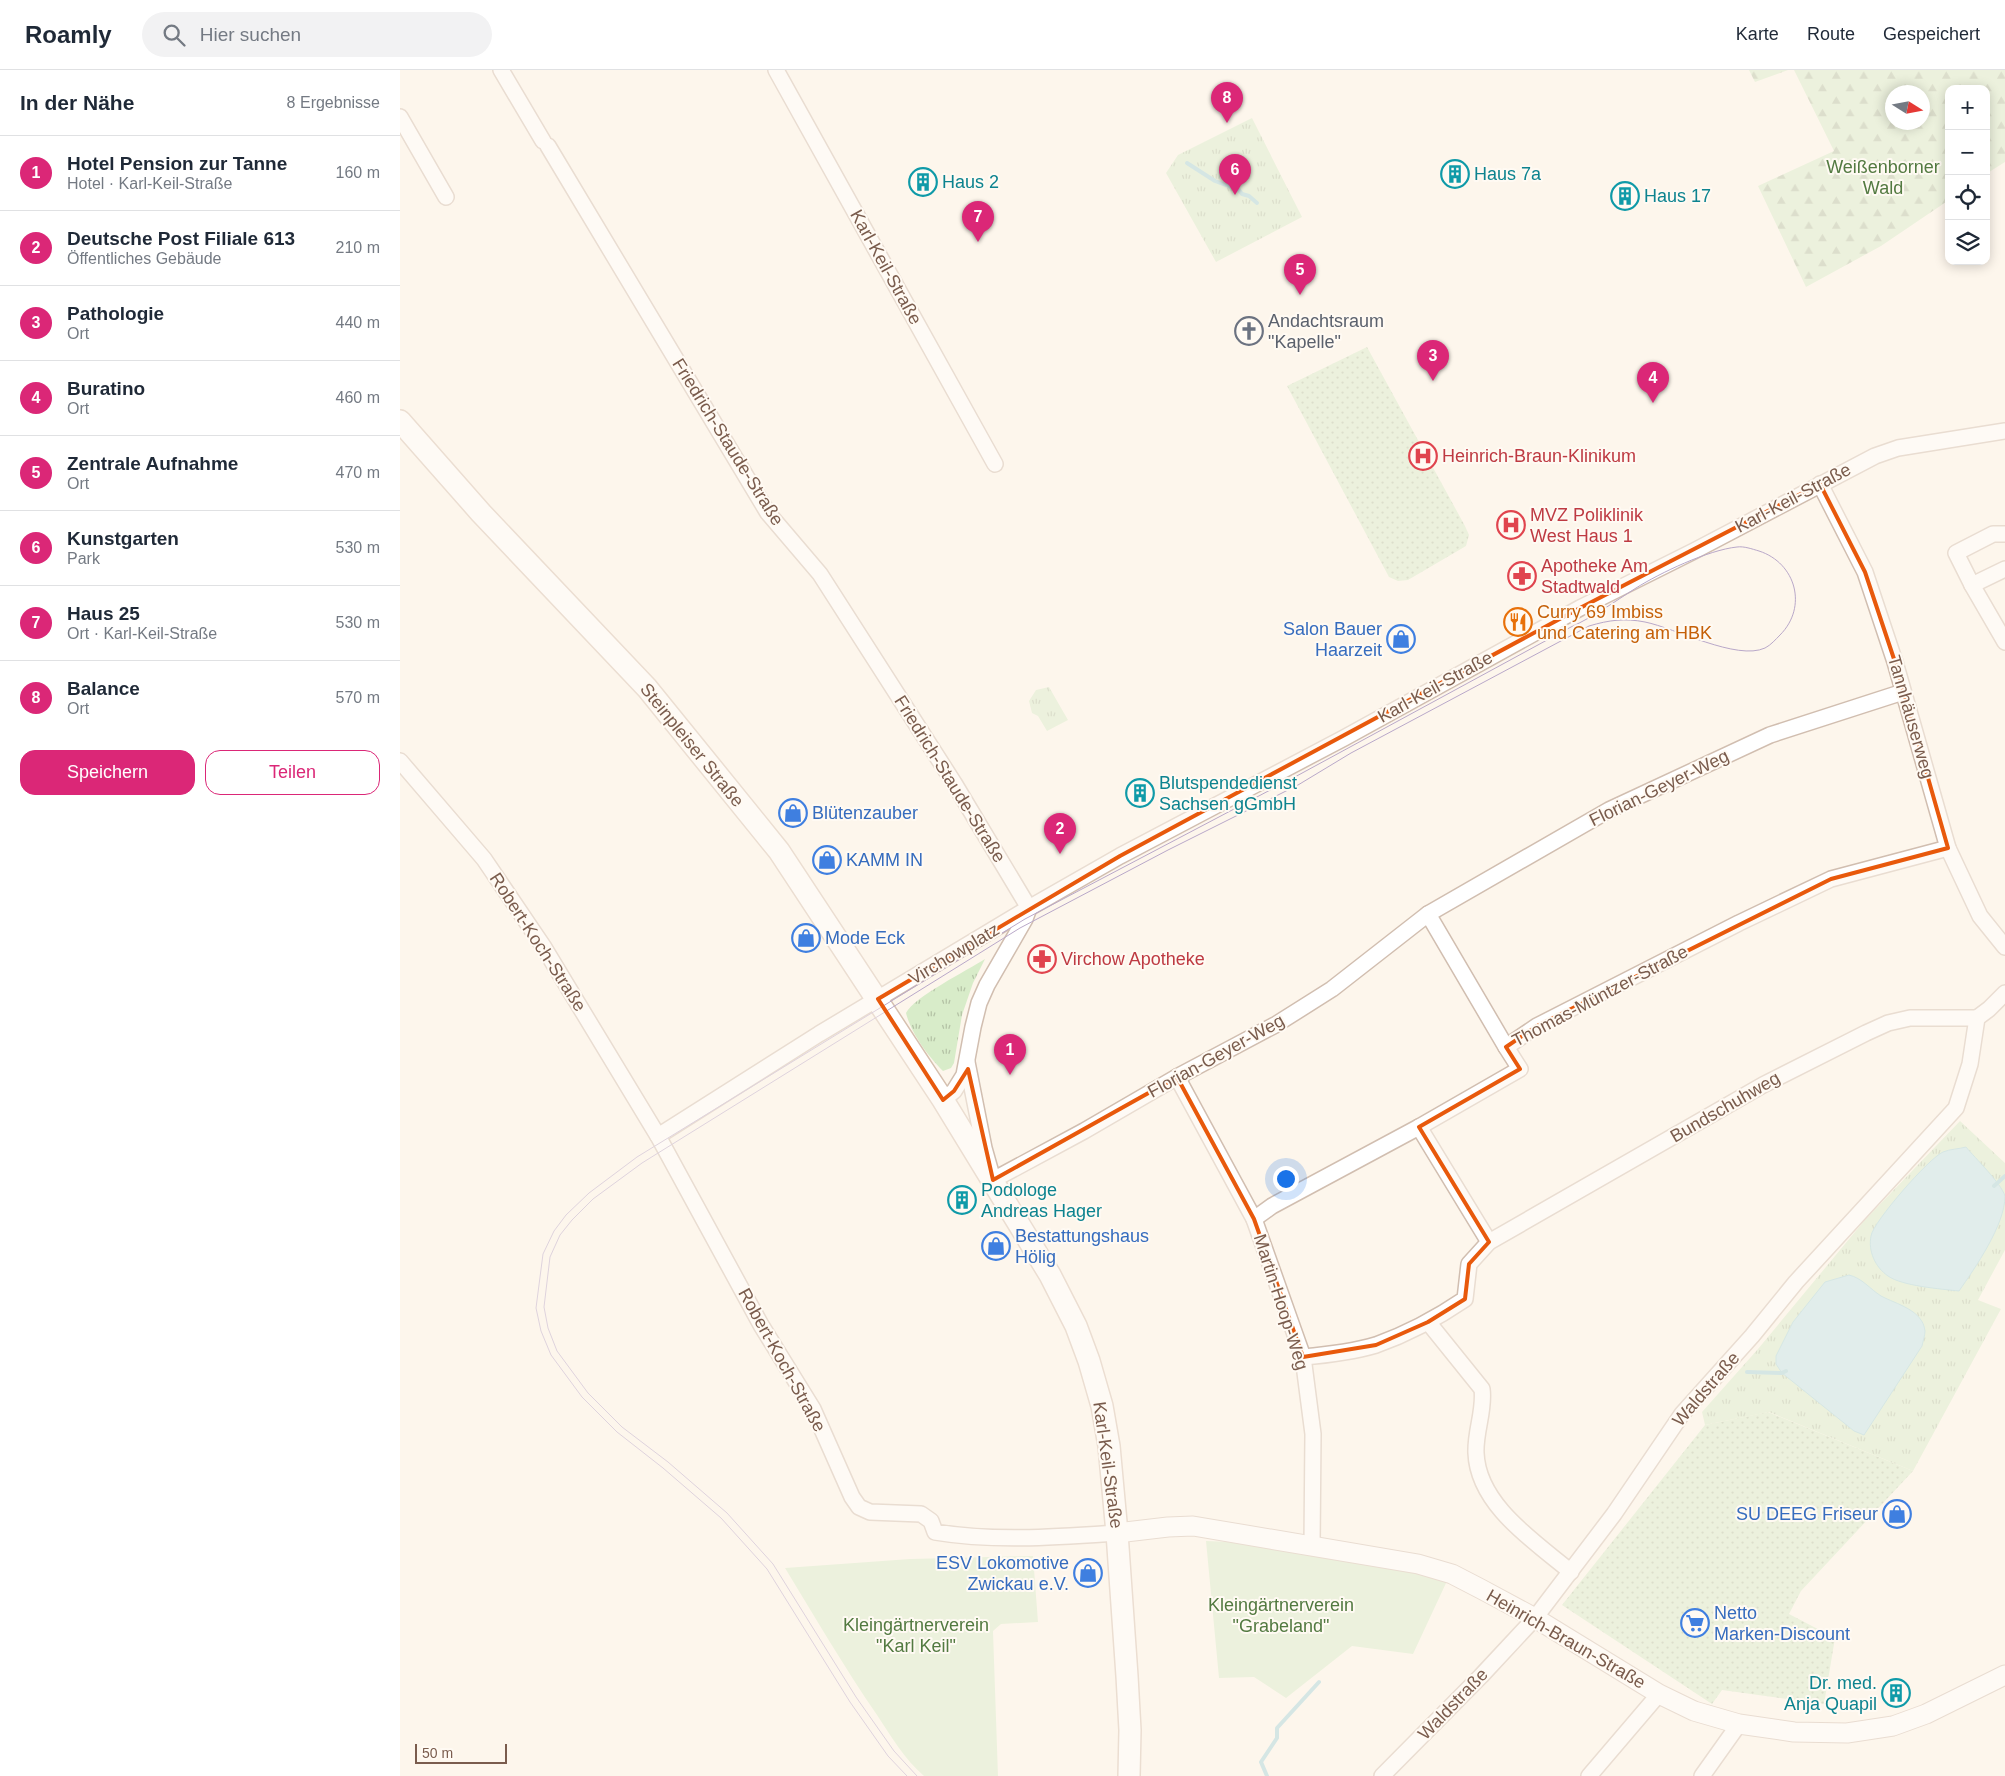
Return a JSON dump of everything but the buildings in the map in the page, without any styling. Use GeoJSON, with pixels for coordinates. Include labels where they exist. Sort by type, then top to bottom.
{"type":"FeatureCollection","features":[{"type":"Feature","properties":{"kind":"main road","name":"Steinpleiser Straße"},"geometry":{"type":"LineString","coordinates":[[400,421],[481,513],[647,688],[790,865],[943,1100]]}},
{"type":"Feature","properties":{"kind":"main road","name":"Karl-Keil-Straße"},"geometry":{"type":"LineString","coordinates":[[943,1100],[1050,1275],[1076,1326],[1089,1361],[1102,1406],[1117,1533],[1130,1730],[1129,1776]]}},
{"type":"Feature","properties":{"kind":"street","name":"Friedrich-Staude-Straße"},"geometry":{"type":"LineString","coordinates":[[501,70],[768,513],[820,574],[954,783],[1029,908]]}},
{"type":"Feature","properties":{"kind":"street","name":"Karl-Keil-Straße"},"geometry":{"type":"LineString","coordinates":[[776,70],[995,464]]}},
{"type":"Feature","properties":{"kind":"street"},"geometry":{"type":"LineString","coordinates":[[400,117],[446,197]]}},
{"type":"Feature","properties":{"kind":"street","name":"Karl-Keil-Straße"},"geometry":{"type":"LineString","coordinates":[[943,1100],[954,1091],[964,1075],[973,1027],[980,1003],[988,984],[1020,928],[1029,908],[1204,811],[1344,738],[1580,608],[1694,551],[1875,456],[1898,448],[2005,431]]}},
{"type":"Feature","properties":{"kind":"street","name":"Tannhäuserweg"},"geometry":{"type":"LineString","coordinates":[[1820,484],[1866,572],[1886,631],[1920,745],[1948,848],[1980,916],[2005,947]]}},
{"type":"Feature","properties":{"kind":"street"},"geometry":{"type":"LineString","coordinates":[[2005,534],[1993,534],[1956,553],[2005,642]]}},
{"type":"Feature","properties":{"kind":"street"},"geometry":{"type":"LineString","coordinates":[[1972,585],[2005,569]]}},
{"type":"Feature","properties":{"kind":"street","name":"Florian-Geyer-Weg"},"geometry":{"type":"LineString","coordinates":[[993,1180],[1084,1131],[1177,1077],[1275,1025],[1332,989],[1428,914],[1618,806],[1770,735],[1904,692]]}},
{"type":"Feature","properties":{"kind":"street","name":"Robert-Koch-Straße"},"geometry":{"type":"LineString","coordinates":[[400,761],[484,859],[532,930],[658,1136],[762,1325],[814,1409],[852,1497],[859,1507],[870,1512],[921,1514],[931,1521],[935,1532],[959,1536],[1117,1533]]}},
{"type":"Feature","properties":{"kind":"street","name":"Thomas-Müntzer-Straße"},"geometry":{"type":"LineString","coordinates":[[1254,1219],[1272,1206],[1419,1127],[1520,1069],[1506,1047],[1537,1026],[1739,923],[1831,879],[1948,848]]}},
{"type":"Feature","properties":{"kind":"street","name":"Virchowplatz"},"geometry":{"type":"LineString","coordinates":[[878,999],[1029,908]]}},
{"type":"Feature","properties":{"kind":"street"},"geometry":{"type":"LineString","coordinates":[[1428,914],[1506,1047]]}},
{"type":"Feature","properties":{"kind":"street"},"geometry":{"type":"LineString","coordinates":[[1977,1018],[2005,993]]}},
{"type":"Feature","properties":{"kind":"street"},"geometry":{"type":"LineString","coordinates":[[658,1136],[878,999]]}},
{"type":"Feature","properties":{"kind":"street","name":"Bundschuhweg"},"geometry":{"type":"LineString","coordinates":[[1303,1357],[1338,1353],[1376,1344],[1428,1322],[1465,1299],[1469,1264],[1489,1242],[1762,1085],[1888,1023],[1910,1018],[1977,1018]]}},
{"type":"Feature","properties":{"kind":"street","name":"Waldstraße"},"geometry":{"type":"LineString","coordinates":[[1382,1776],[1474,1683],[1534,1618],[1614,1514],[1682,1414],[1752,1336],[1796,1282],[1956,1108],[1970,1064],[1977,1018]]}},
{"type":"Feature","properties":{"kind":"street","name":"Karl-Keil-Straße"},"geometry":{"type":"LineString","coordinates":[[967,1062],[984,1148],[993,1180]]}},
{"type":"Feature","properties":{"kind":"street","name":"Martin-Hoop-Weg"},"geometry":{"type":"LineString","coordinates":[[1177,1077],[1254,1219],[1303,1357],[1313,1434],[1312,1545]]}},
{"type":"Feature","properties":{"kind":"street"},"geometry":{"type":"LineString","coordinates":[[1419,1127],[1489,1242]]}},
{"type":"Feature","properties":{"kind":"street"},"geometry":{"type":"LineString","coordinates":[[1428,1322],[1482,1389],[1483,1401],[1476,1434],[1476,1455],[1482,1479],[1493,1502],[1571,1572]]}},
{"type":"Feature","properties":{"kind":"street","name":"Heinrich-Braun-Straße"},"geometry":{"type":"LineString","coordinates":[[1117,1533],[1193,1526],[1418,1564],[1452,1574],[1534,1618],[1658,1694],[1694,1711],[1739,1724],[1794,1732],[1847,1733],[1893,1726],[1926,1714],[2005,1675]]}},
{"type":"Feature","properties":{"kind":"street"},"geometry":{"type":"LineString","coordinates":[[1589,1776],[1658,1694]]}},
{"type":"Feature","properties":{"kind":"street"},"geometry":{"type":"LineString","coordinates":[[1702,1776],[1739,1724]]}},
{"type":"Feature","properties":{"kind":"highlighted area"},"geometry":{"type":"Polygon","coordinates":[[[1820,484],[1865,572],[1895,662],[1948,848],[1831,879],[1537,1026],[1506,1047],[1520,1069],[1419,1127],[1489,1242],[1469,1264],[1465,1299],[1428,1322],[1376,1345],[1303,1357],[1254,1219],[1177,1077],[993,1180],[968,1069],[954,1091],[943,1100],[878,999],[1120,856],[1580,608],[1820,484]]]}},
{"type":"Feature","properties":{"kind":"green space"},"geometry":{"type":"Polygon","coordinates":[[[1749,70],[1788,70],[1755,82],[1749,70]]]}},
{"type":"Feature","properties":{"kind":"green space","name":"Weißenborner Wald"},"geometry":{"type":"Polygon","coordinates":[[[1794,70],[2005,70],[2005,162],[1990,171],[1990,85],[1945,85],[1945,203],[1881,246],[1806,287],[1758,186],[1834,151],[1794,70]]]}},
{"type":"Feature","properties":{"kind":"green space"},"geometry":{"type":"Polygon","coordinates":[[[1252,118],[1302,217],[1216,262],[1166,173],[1178,155],[1252,118]]]}},
{"type":"Feature","properties":{"kind":"green space"},"geometry":{"type":"Polygon","coordinates":[[[1367,347],[1469,535],[1466,546],[1408,580],[1398,581],[1389,577],[1287,386],[1367,347]]]}},
{"type":"Feature","properties":{"kind":"green space"},"geometry":{"type":"Polygon","coordinates":[[[1049,687],[1068,720],[1047,731],[1038,716],[1032,713],[1029,701],[1036,690],[1049,687]]]}},
{"type":"Feature","properties":{"kind":"green space"},"geometry":{"type":"Polygon","coordinates":[[[985,959],[973,983],[962,1015],[954,1063],[951,1068],[943,1071],[921,1044],[908,1021],[906,1013],[919,999],[985,959]]]}},
{"type":"Feature","properties":{"kind":"green space"},"geometry":{"type":"Polygon","coordinates":[[[1960,1121],[2005,1163],[2005,1250],[1978,1300],[2001,1309],[1913,1471],[1769,1412],[1705,1425],[1702,1412],[1758,1349],[1864,1221],[1960,1121]]]}},
{"type":"Feature","properties":{"kind":"green space"},"geometry":{"type":"Polygon","coordinates":[[[1768,1412],[1913,1471],[1801,1591],[1789,1614],[1835,1638],[1824,1704],[1722,1690],[1712,1704],[1562,1605],[1705,1425],[1768,1412]]]}},
{"type":"Feature","properties":{"kind":"green space","name":"Kleingärtnerverein \"Grabeland\""},"geometry":{"type":"Polygon","coordinates":[[[1206,1541],[1260,1543],[1418,1573],[1447,1581],[1413,1654],[1352,1646],[1286,1698],[1254,1677],[1219,1678],[1206,1541]]]}},
{"type":"Feature","properties":{"kind":"green space","name":"Kleingärtnerverein \"Karl Keil\""},"geometry":{"type":"Polygon","coordinates":[[[1033,1556],[1038,1622],[1001,1624],[993,1631],[998,1776],[924,1776],[898,1747],[785,1568],[910,1559],[1033,1556]]]}},
{"type":"Feature","properties":{"kind":"water"},"geometry":{"type":"Polygon","coordinates":[[[1966,1147],[1993,1178],[2005,1196],[2004,1207],[1995,1233],[1981,1258],[1959,1291],[1912,1285],[1888,1276],[1879,1268],[1872,1253],[1870,1242],[1874,1229],[1902,1191],[1936,1157],[1946,1151],[1966,1147]]]}},
{"type":"Feature","properties":{"kind":"water"},"geometry":{"type":"Polygon","coordinates":[[[1849,1275],[1862,1281],[1881,1296],[1914,1313],[1923,1324],[1925,1331],[1922,1346],[1864,1435],[1854,1431],[1782,1373],[1776,1364],[1776,1356],[1793,1322],[1825,1282],[1849,1275]]]}},
{"type":"Feature","properties":{"kind":"waterway"},"geometry":{"type":"LineString","coordinates":[[1187,163],[1215,181],[1239,190],[1257,203]]}},
{"type":"Feature","properties":{"kind":"waterway"},"geometry":{"type":"LineString","coordinates":[[1994,1186],[2005,1176]]}},
{"type":"Feature","properties":{"kind":"waterway"},"geometry":{"type":"LineString","coordinates":[[1747,1372],[1782,1373],[1786,1371]]}},
{"type":"Feature","properties":{"kind":"waterway"},"geometry":{"type":"LineString","coordinates":[[1267,1776],[1261,1762],[1277,1738],[1277,1728],[1319,1682]]}},
{"type":"Feature","properties":{"kind":"tram line"},"geometry":{"type":"LineString","coordinates":[[907,1776],[888,1756],[850,1702],[767,1569],[721,1518],[663,1468],[617,1432],[582,1397],[551,1355],[541,1331],[536,1308],[543,1254],[554,1231],[566,1215],[589,1193],[637,1157],[1025,919],[1293,778],[1588,618],[1671,569],[1699,557],[1737,547],[1759,551],[1772,557],[1782,565],[1789,575],[1794,587],[1795,599],[1794,612],[1789,624],[1765,648],[1753,651],[1723,647],[1658,625],[1631,620],[1617,620],[1589,626],[1351,753],[1298,785],[1168,850],[1020,928],[642,1163],[593,1199],[560,1235],[550,1257],[544,1307],[548,1328],[557,1351],[588,1393],[622,1427],[668,1462],[727,1513],[773,1564],[856,1697],[894,1751],[917,1776]]}},
{"type":"Feature","properties":{"kind":"place","name":"Balance"},"geometry":{"type":"Point","coordinates":[1227,123]}},
{"type":"Feature","properties":{"kind":"place","name":"Haus 7a"},"geometry":{"type":"Point","coordinates":[1455,174]}},
{"type":"Feature","properties":{"kind":"place","name":"Haus 2"},"geometry":{"type":"Point","coordinates":[923,182]}},
{"type":"Feature","properties":{"kind":"place","name":"Kunstgarten"},"geometry":{"type":"Point","coordinates":[1235,195]}},
{"type":"Feature","properties":{"kind":"place","name":"Haus 17"},"geometry":{"type":"Point","coordinates":[1625,196]}},
{"type":"Feature","properties":{"kind":"place","name":"Haus 25"},"geometry":{"type":"Point","coordinates":[978,242]}},
{"type":"Feature","properties":{"kind":"place","name":"Zentrale Aufnahme"},"geometry":{"type":"Point","coordinates":[1300,295]}},
{"type":"Feature","properties":{"kind":"place","name":"Andachtsraum \"Kapelle\""},"geometry":{"type":"Point","coordinates":[1249,331]}},
{"type":"Feature","properties":{"kind":"place","name":"Pathologie"},"geometry":{"type":"Point","coordinates":[1433,381]}},
{"type":"Feature","properties":{"kind":"place","name":"Buratino"},"geometry":{"type":"Point","coordinates":[1653,403]}},
{"type":"Feature","properties":{"kind":"place","name":"Heinrich-Braun-Klinikum"},"geometry":{"type":"Point","coordinates":[1423,456]}},
{"type":"Feature","properties":{"kind":"place","name":"MVZ Poliklinik West Haus 1"},"geometry":{"type":"Point","coordinates":[1511,525]}},
{"type":"Feature","properties":{"kind":"place","name":"Apotheke Am Stadtwald"},"geometry":{"type":"Point","coordinates":[1522,576]}},
{"type":"Feature","properties":{"kind":"place","name":"Curry 69 Imbiss und Catering am HBK"},"geometry":{"type":"Point","coordinates":[1518,622]}},
{"type":"Feature","properties":{"kind":"place","name":"Salon Bauer Haarzeit"},"geometry":{"type":"Point","coordinates":[1401,639]}},
{"type":"Feature","properties":{"kind":"place","name":"Blutspendedienst Sachsen gGmbH"},"geometry":{"type":"Point","coordinates":[1140,793]}},
{"type":"Feature","properties":{"kind":"place","name":"Blütenzauber"},"geometry":{"type":"Point","coordinates":[793,813]}},
{"type":"Feature","properties":{"kind":"place","name":"Deutsche Post Filiale 613"},"geometry":{"type":"Point","coordinates":[1060,854]}},
{"type":"Feature","properties":{"kind":"place","name":"KAMM IN"},"geometry":{"type":"Point","coordinates":[827,860]}},
{"type":"Feature","properties":{"kind":"place","name":"Mode Eck"},"geometry":{"type":"Point","coordinates":[806,938]}},
{"type":"Feature","properties":{"kind":"place","name":"Virchow Apotheke"},"geometry":{"type":"Point","coordinates":[1042,959]}},
{"type":"Feature","properties":{"kind":"place","name":"Hotel Pension zur Tanne"},"geometry":{"type":"Point","coordinates":[1010,1075]}},
{"type":"Feature","properties":{"kind":"place","name":"Podologe Andreas Hager"},"geometry":{"type":"Point","coordinates":[962,1200]}},
{"type":"Feature","properties":{"kind":"place","name":"Bestattungshaus Hölig"},"geometry":{"type":"Point","coordinates":[996,1246]}},
{"type":"Feature","properties":{"kind":"place","name":"SU DEEG Friseur"},"geometry":{"type":"Point","coordinates":[1897,1514]}},
{"type":"Feature","properties":{"kind":"place","name":"ESV Lokomotive Zwickau e.V."},"geometry":{"type":"Point","coordinates":[1088,1573]}},
{"type":"Feature","properties":{"kind":"place","name":"Netto Marken-Discount"},"geometry":{"type":"Point","coordinates":[1695,1623]}},
{"type":"Feature","properties":{"kind":"place","name":"Dr. med. Anja Quapil"},"geometry":{"type":"Point","coordinates":[1896,1693]}}]}
